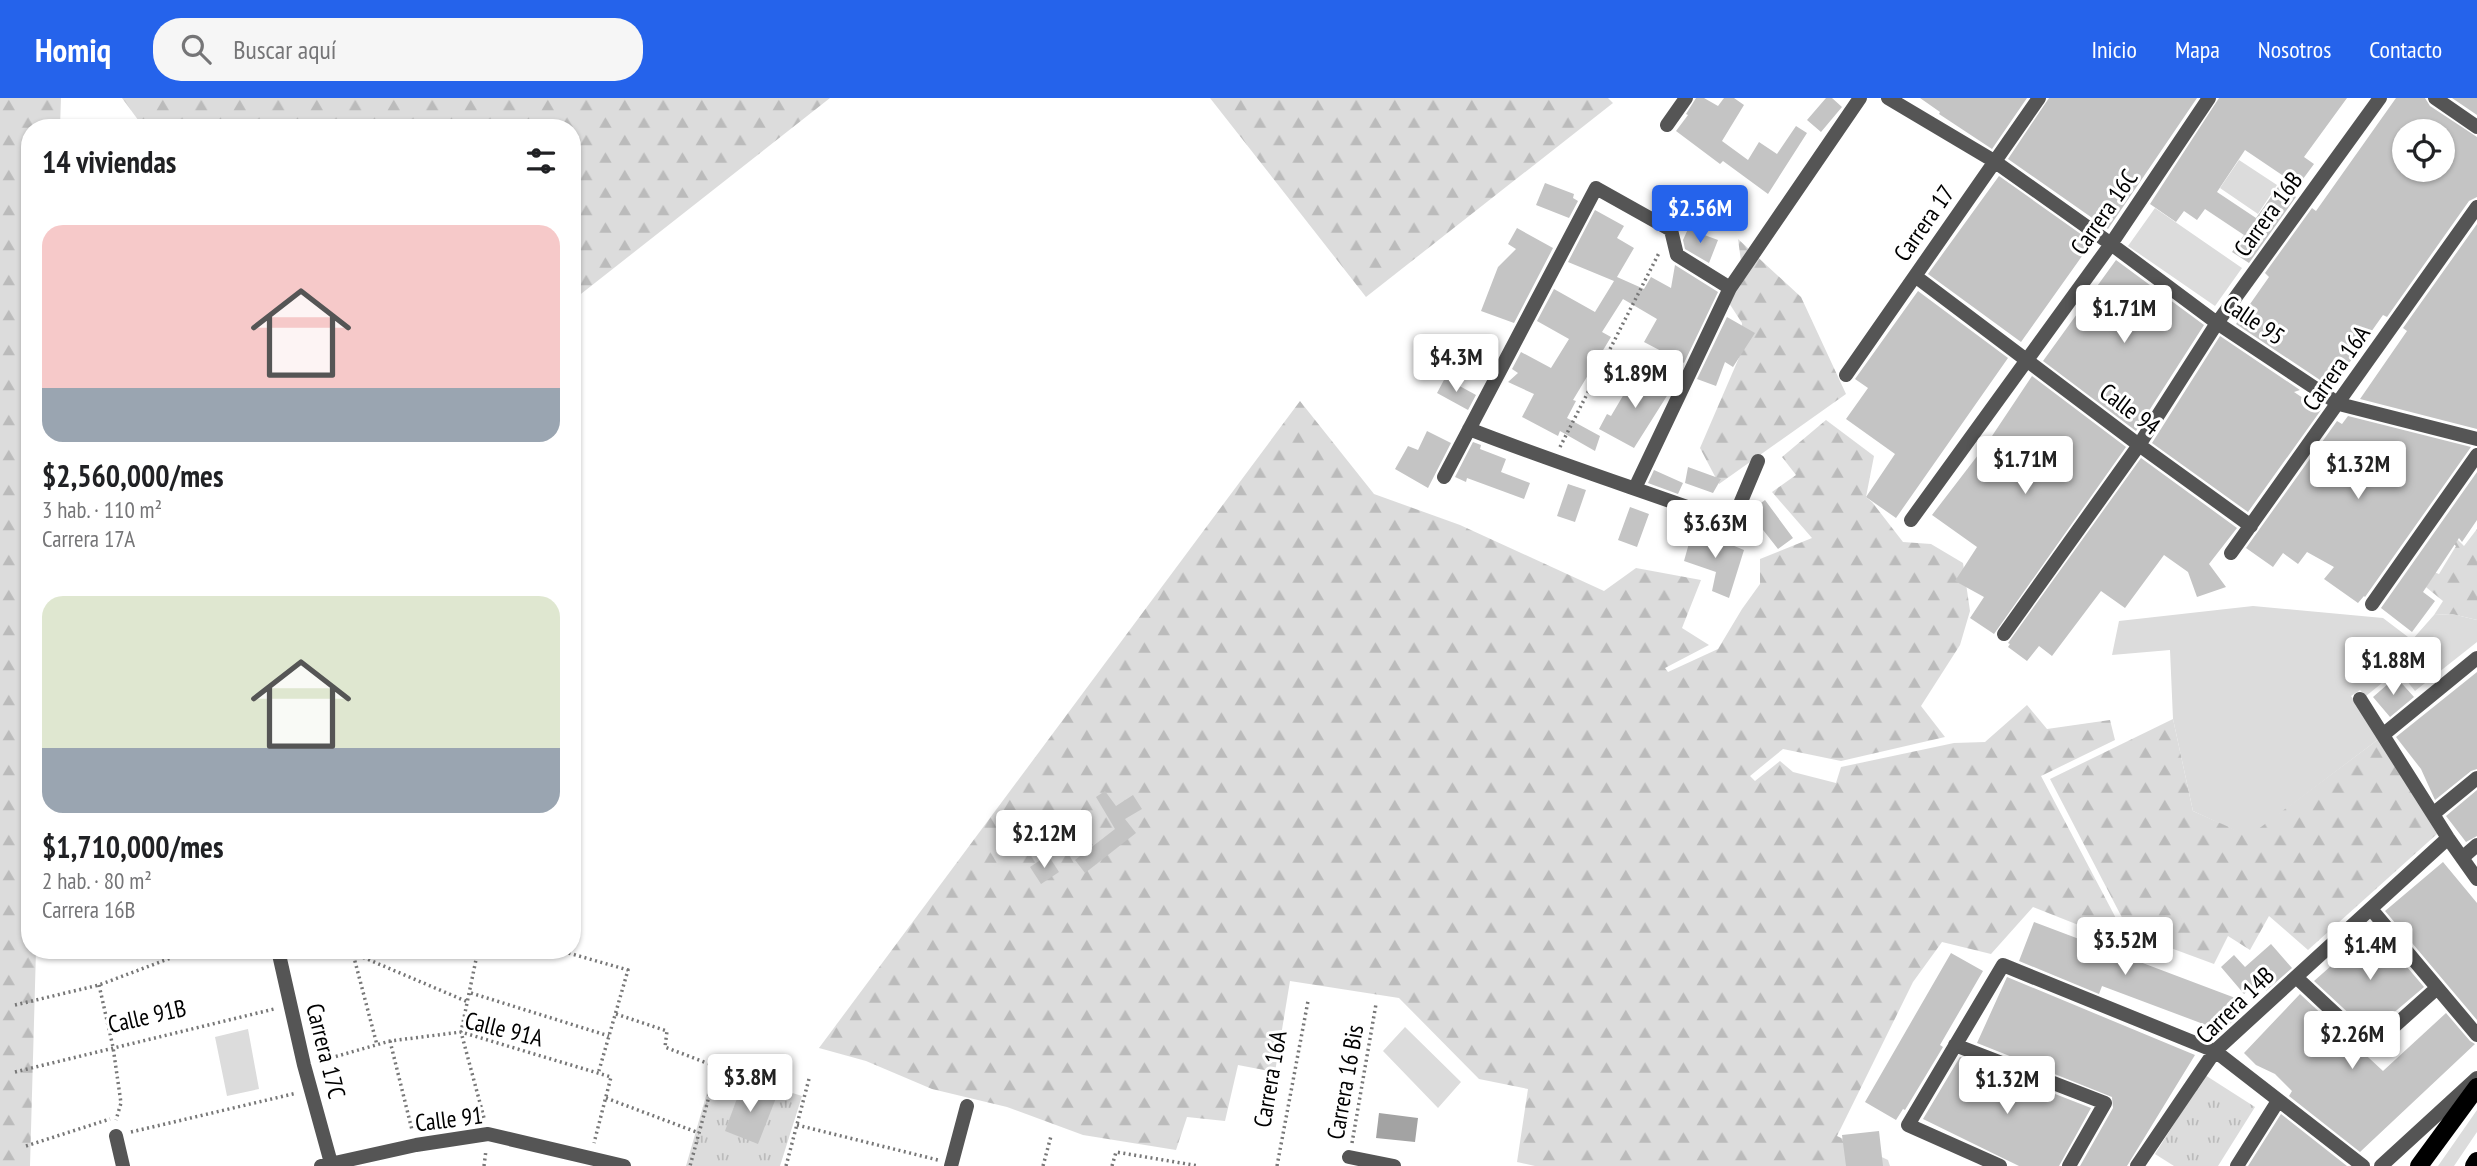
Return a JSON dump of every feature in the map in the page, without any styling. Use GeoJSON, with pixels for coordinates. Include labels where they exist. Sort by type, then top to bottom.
{"type":"FeatureCollection","features":[{"type":"Feature","properties":{"kind":"main road"},"geometry":{"type":"LineString","coordinates":[[2419,1166],[2477,1087]]}},
{"type":"Feature","properties":{"kind":"main road"},"geometry":{"type":"LineString","coordinates":[[2474,1166],[2477,1161]]}},
{"type":"Feature","properties":{"kind":"street"},"geometry":{"type":"LineString","coordinates":[[1667,125],[1686,98]]}},
{"type":"Feature","properties":{"kind":"street"},"geometry":{"type":"LineString","coordinates":[[1635,488],[1730,288],[1860,98]]}},
{"type":"Feature","properties":{"kind":"street","name":"Calle 95"},"geometry":{"type":"LineString","coordinates":[[1888,98],[1994,161],[2112,244],[2217,323],[2339,404],[2477,439]]}},
{"type":"Feature","properties":{"kind":"street","name":"Carrera 17"},"geometry":{"type":"LineString","coordinates":[[1846,375],[2039,98]]}},
{"type":"Feature","properties":{"kind":"street","name":"Carrera 16C"},"geometry":{"type":"LineString","coordinates":[[1910,520],[2112,244],[2209,98]]}},
{"type":"Feature","properties":{"kind":"street","name":"Carrera 16B"},"geometry":{"type":"LineString","coordinates":[[2004,634],[2139,445],[2217,323],[2380,98]]}},
{"type":"Feature","properties":{"kind":"street"},"geometry":{"type":"LineString","coordinates":[[2435,98],[2477,127]]}},
{"type":"Feature","properties":{"kind":"street"},"geometry":{"type":"LineString","coordinates":[[1444,477],[1596,188],[1671,230],[1677,255],[1730,288]]}},
{"type":"Feature","properties":{"kind":"street","name":"Carrera 16A"},"geometry":{"type":"LineString","coordinates":[[2231,553],[2477,207]]}},
{"type":"Feature","properties":{"kind":"street","name":"Calle 94"},"geometry":{"type":"LineString","coordinates":[[1915,276],[2251,526]]}},
{"type":"Feature","properties":{"kind":"street"},"geometry":{"type":"LineString","coordinates":[[1469,429],[1732,523],[1758,461]]}},
{"type":"Feature","properties":{"kind":"street"},"geometry":{"type":"LineString","coordinates":[[2372,604],[2477,455]]}},
{"type":"Feature","properties":{"kind":"street"},"geometry":{"type":"LineString","coordinates":[[2384,734],[2477,658]]}},
{"type":"Feature","properties":{"kind":"street"},"geometry":{"type":"LineString","coordinates":[[2360,699],[2477,879]]}},
{"type":"Feature","properties":{"kind":"street"},"geometry":{"type":"LineString","coordinates":[[2433,814],[2477,778]]}},
{"type":"Feature","properties":{"kind":"street","name":"Carrera 14B"},"geometry":{"type":"LineString","coordinates":[[2137,1166],[2215,1051],[2448,838]]}},
{"type":"Feature","properties":{"kind":"street"},"geometry":{"type":"LineString","coordinates":[[2462,858],[2477,845]]}},
{"type":"Feature","properties":{"kind":"street"},"geometry":{"type":"LineString","coordinates":[[2371,909],[2477,1035]]}},
{"type":"Feature","properties":{"kind":"street","name":"Carrera 17C"},"geometry":{"type":"LineString","coordinates":[[280,959],[312,1089],[326,1165]]}},
{"type":"Feature","properties":{"kind":"street"},"geometry":{"type":"LineString","coordinates":[[2000,1166],[1908,1125],[2003,965],[2215,1051],[2363,1166]]}},
{"type":"Feature","properties":{"kind":"street"},"geometry":{"type":"LineString","coordinates":[[2297,978],[2371,1047],[2437,988]]}},
{"type":"Feature","properties":{"kind":"street"},"geometry":{"type":"LineString","coordinates":[[1955,1045],[2105,1102],[2069,1166]]}},
{"type":"Feature","properties":{"kind":"street"},"geometry":{"type":"LineString","coordinates":[[2381,1166],[2477,1078]]}},
{"type":"Feature","properties":{"kind":"street"},"geometry":{"type":"LineString","coordinates":[[2237,1166],[2278,1101]]}},
{"type":"Feature","properties":{"kind":"street"},"geometry":{"type":"LineString","coordinates":[[951,1164],[967,1106]]}},
{"type":"Feature","properties":{"kind":"street","name":"Calle 91"},"geometry":{"type":"LineString","coordinates":[[326,1165],[416,1145],[488,1133],[622,1166]]}},
{"type":"Feature","properties":{"kind":"street"},"geometry":{"type":"LineString","coordinates":[[116,1136],[123,1166]]}},
{"type":"Feature","properties":{"kind":"street"},"geometry":{"type":"LineString","coordinates":[[1349,1157],[1394,1166]]}},
{"type":"Feature","properties":{"kind":"path"},"geometry":{"type":"LineString","coordinates":[[1553,461],[1671,230]]}},
{"type":"Feature","properties":{"kind":"path"},"geometry":{"type":"LineString","coordinates":[[581,957],[628,970],[598,1074]]}},
{"type":"Feature","properties":{"kind":"path"},"geometry":{"type":"LineString","coordinates":[[15,1005],[99,985],[168,959]]}},
{"type":"Feature","properties":{"kind":"path"},"geometry":{"type":"LineString","coordinates":[[354,959],[377,1045]]}},
{"type":"Feature","properties":{"kind":"path"},"geometry":{"type":"LineString","coordinates":[[368,959],[468,1002]]}},
{"type":"Feature","properties":{"kind":"path"},"geometry":{"type":"LineString","coordinates":[[476,959],[461,1032],[488,1133]]}},
{"type":"Feature","properties":{"kind":"path"},"geometry":{"type":"LineString","coordinates":[[99,985],[113,1047],[121,1103],[116,1118],[116,1136],[312,1089]]}},
{"type":"Feature","properties":{"kind":"path"},"geometry":{"type":"LineString","coordinates":[[470,993],[609,1036]]}},
{"type":"Feature","properties":{"kind":"path","name":"Carrera 16A"},"geometry":{"type":"LineString","coordinates":[[1277,1166],[1308,1001]]}},
{"type":"Feature","properties":{"kind":"path","name":"Carrera 16 Bis"},"geometry":{"type":"LineString","coordinates":[[1349,1157],[1376,1004]]}},
{"type":"Feature","properties":{"kind":"path","name":"Calle 91B"},"geometry":{"type":"LineString","coordinates":[[15,1072],[291,1005]]}},
{"type":"Feature","properties":{"kind":"path"},"geometry":{"type":"LineString","coordinates":[[615,1014],[667,1031],[665,1047],[717,1067],[690,1166]]}},
{"type":"Feature","properties":{"kind":"path","name":"Calle 91A"},"geometry":{"type":"LineString","coordinates":[[304,1065],[390,1041],[461,1032],[611,1077],[606,1098]]}},
{"type":"Feature","properties":{"kind":"path"},"geometry":{"type":"LineString","coordinates":[[390,1041],[416,1145]]}},
{"type":"Feature","properties":{"kind":"path"},"geometry":{"type":"LineString","coordinates":[[786,1166],[809,1079]]}},
{"type":"Feature","properties":{"kind":"path"},"geometry":{"type":"LineString","coordinates":[[590,1158],[606,1098],[699,1133]]}},
{"type":"Feature","properties":{"kind":"path"},"geometry":{"type":"LineString","coordinates":[[26,1146],[116,1118]]}},
{"type":"Feature","properties":{"kind":"path"},"geometry":{"type":"LineString","coordinates":[[797,1125],[951,1164]]}},
{"type":"Feature","properties":{"kind":"path"},"geometry":{"type":"LineString","coordinates":[[1043,1166],[1051,1136]]}},
{"type":"Feature","properties":{"kind":"path"},"geometry":{"type":"LineString","coordinates":[[1112,1166],[1116,1152],[1199,1166]]}},
{"type":"Feature","properties":{"kind":"green space"},"geometry":{"type":"Polygon","coordinates":[[[0,98],[61,98],[60,119],[21,119],[21,959],[36,959],[30,1166],[0,1166],[0,98]]]}},
{"type":"Feature","properties":{"kind":"green space"},"geometry":{"type":"Polygon","coordinates":[[[122,98],[830,98],[581,294],[581,119],[137,119],[122,98]]]}},
{"type":"Feature","properties":{"kind":"green space"},"geometry":{"type":"Polygon","coordinates":[[[1210,98],[1608,98],[1613,103],[1366,297],[1210,98]]]}},
{"type":"Feature","properties":{"kind":"green space"},"geometry":{"type":"Polygon","coordinates":[[[2239,160],[2277,185],[2258,214],[2220,188],[2239,160]]]}},
{"type":"Feature","properties":{"kind":"green space"},"geometry":{"type":"Polygon","coordinates":[[[2155,208],[2242,268],[2215,306],[2128,246],[2155,208]]]}},
{"type":"Feature","properties":{"kind":"green space"},"geometry":{"type":"Polygon","coordinates":[[[1738,239],[1801,297],[1846,394],[1719,484],[1700,448],[1741,353],[1742,323],[1729,303],[1743,276],[1738,239]]]}},
{"type":"Feature","properties":{"kind":"green space"},"geometry":{"type":"Polygon","coordinates":[[[1300,401],[1374,494],[1460,525],[1604,591],[1636,568],[1701,580],[1682,628],[1709,645],[1665,668],[1668,672],[1718,649],[1760,584],[1760,559],[1812,538],[1772,492],[1796,475],[1782,457],[1826,420],[1874,456],[1866,497],[1903,542],[1931,544],[1963,563],[1970,611],[1960,645],[1921,706],[1945,737],[1841,761],[1783,749],[1750,776],[1755,781],[1780,761],[1793,772],[1836,783],[1841,767],[1954,743],[1985,742],[2027,705],[2047,729],[2110,720],[2115,740],[2041,776],[2119,924],[2086,928],[2033,907],[1991,954],[1942,942],[1913,982],[1837,1136],[1888,1160],[1890,1166],[1535,1166],[1517,1162],[1528,1089],[1479,1079],[1399,998],[1290,981],[1275,1072],[1238,1065],[1225,1121],[1187,1117],[1176,1150],[1083,1135],[1007,1107],[932,1089],[866,1061],[819,1048],[1300,401]]]}},
{"type":"Feature","properties":{"kind":"green space"},"geometry":{"type":"Polygon","coordinates":[[[2446,528],[2464,546],[2477,529],[2477,620],[2452,614],[2434,615],[2443,601],[2416,579],[2424,568],[2439,574],[2456,546],[2441,533],[2446,528]]]}},
{"type":"Feature","properties":{"kind":"green space"},"geometry":{"type":"Polygon","coordinates":[[[2253,606],[2383,618],[2412,640],[2434,615],[2452,614],[2477,620],[2477,642],[2415,691],[2398,670],[2366,696],[2360,690],[2351,696],[2380,738],[2249,837],[2193,811],[2173,719],[2170,650],[2112,655],[2119,621],[2253,606]]]}},
{"type":"Feature","properties":{"kind":"green space"},"geometry":{"type":"Polygon","coordinates":[[[2173,719],[2193,811],[2249,836],[2380,738],[2437,834],[2308,950],[2269,916],[2250,950],[2228,936],[2214,964],[2130,933],[2050,779],[2173,719]]]}},
{"type":"Feature","properties":{"kind":"green space"},"geometry":{"type":"Polygon","coordinates":[[[1405,1027],[1461,1082],[1438,1108],[1383,1051],[1405,1027]]]}},
{"type":"Feature","properties":{"kind":"green space"},"geometry":{"type":"Polygon","coordinates":[[[248,1029],[259,1089],[227,1096],[215,1037],[248,1029]]]}},
{"type":"Feature","properties":{"kind":"green space"},"geometry":{"type":"Polygon","coordinates":[[[714,1068],[802,1096],[780,1166],[686,1166],[714,1068]]]}},
{"type":"Feature","properties":{"kind":"green space"},"geometry":{"type":"Polygon","coordinates":[[[2205,1075],[2255,1107],[2218,1166],[2174,1166],[2155,1154],[2205,1075]]]}},
{"type":"Feature","properties":{"kind":"green space"},"geometry":{"type":"Polygon","coordinates":[[[2477,1110],[2477,1132],[2454,1166],[2438,1166],[2477,1110]]]}},
{"type":"Feature","properties":{"kind":"shaded area"},"geometry":{"type":"Polygon","coordinates":[[[1379,1113],[1418,1118],[1415,1142],[1376,1138],[1379,1113]]]}},
{"type":"Feature","properties":{"kind":"building"},"geometry":{"type":"Polygon","coordinates":[[[1696,98],[1704,98],[1718,106],[1724,98],[1734,98],[1744,105],[1722,141],[1748,160],[1759,142],[1777,154],[1796,126],[1807,133],[1768,194],[1723,161],[1720,164],[1676,131],[1696,98]]]}},
{"type":"Feature","properties":{"kind":"building"},"geometry":{"type":"Polygon","coordinates":[[[1826,98],[1832,98],[1842,107],[1821,132],[1807,120],[1826,98]]]}},
{"type":"Feature","properties":{"kind":"building"},"geometry":{"type":"Polygon","coordinates":[[[1920,98],[2027,98],[1992,149],[1920,98]]]}},
{"type":"Feature","properties":{"kind":"building"},"geometry":{"type":"Polygon","coordinates":[[[2049,98],[2197,98],[2108,229],[2008,159],[2049,98]]]}},
{"type":"Feature","properties":{"kind":"building"},"geometry":{"type":"Polygon","coordinates":[[[2219,98],[2347,98],[2304,157],[2314,164],[2292,194],[2296,197],[2249,263],[2232,252],[2244,235],[2205,209],[2197,220],[2184,211],[2176,222],[2150,204],[2219,98]],[[2245,150],[2217,192],[2256,218],[2285,177],[2245,150]]]}},
{"type":"Feature","properties":{"kind":"building"},"geometry":{"type":"Polygon","coordinates":[[[2396,98],[2425,98],[2430,106],[2450,119],[2392,119],[2392,182],[2455,182],[2455,122],[2477,137],[2477,197],[2469,201],[2387,317],[2383,315],[2340,376],[2323,382],[2236,324],[2269,277],[2265,273],[2312,208],[2316,211],[2396,98]]]}},
{"type":"Feature","properties":{"kind":"building"},"geometry":{"type":"Polygon","coordinates":[[[2452,98],[2477,98],[2477,115],[2452,98]]]}},
{"type":"Feature","properties":{"kind":"building"},"geometry":{"type":"Polygon","coordinates":[[[1999,176],[2092,242],[2021,342],[1928,274],[1999,176]]]}},
{"type":"Feature","properties":{"kind":"building"},"geometry":{"type":"Polygon","coordinates":[[[1545,183],[1574,194],[1573,198],[1578,201],[1569,218],[1536,205],[1545,183]]]}},
{"type":"Feature","properties":{"kind":"building"},"geometry":{"type":"Polygon","coordinates":[[[1595,210],[1624,226],[1617,238],[1634,248],[1617,277],[1644,289],[1651,277],[1671,288],[1675,265],[1718,292],[1684,363],[1644,342],[1657,319],[1623,299],[1602,332],[1611,337],[1573,400],[1576,401],[1567,418],[1600,436],[1595,451],[1560,431],[1558,436],[1522,417],[1534,394],[1508,382],[1518,373],[1512,369],[1521,352],[1551,368],[1569,339],[1537,321],[1554,289],[1595,312],[1614,281],[1568,262],[1595,210]]]}},
{"type":"Feature","properties":{"kind":"building"},"geometry":{"type":"Polygon","coordinates":[[[2477,224],[2477,429],[2360,399],[2407,331],[2403,328],[2477,224]]]}},
{"type":"Feature","properties":{"kind":"building"},"geometry":{"type":"Polygon","coordinates":[[[1517,228],[1553,248],[1514,323],[1481,311],[1498,267],[1516,249],[1508,244],[1517,228]]]}},
{"type":"Feature","properties":{"kind":"building"},"geometry":{"type":"Polygon","coordinates":[[[1688,229],[1718,240],[1709,263],[1685,249],[1683,240],[1688,229]]]}},
{"type":"Feature","properties":{"kind":"building"},"geometry":{"type":"Polygon","coordinates":[[[2116,260],[2204,325],[2136,431],[2043,361],[2116,260]]]}},
{"type":"Feature","properties":{"kind":"building"},"geometry":{"type":"Polygon","coordinates":[[[1918,291],[2008,358],[1896,518],[1866,497],[1895,454],[1846,419],[1868,388],[1855,379],[1918,291]]]}},
{"type":"Feature","properties":{"kind":"building"},"geometry":{"type":"Polygon","coordinates":[[[1727,317],[1755,333],[1733,367],[1725,362],[1716,386],[1697,379],[1727,317]]]}},
{"type":"Feature","properties":{"kind":"building"},"geometry":{"type":"Polygon","coordinates":[[[2220,336],[2300,390],[2294,392],[2321,410],[2248,512],[2152,443],[2220,336]]]}},
{"type":"Feature","properties":{"kind":"building"},"geometry":{"type":"Polygon","coordinates":[[[1637,372],[1670,391],[1634,448],[1599,429],[1607,414],[1611,416],[1637,372]]]}},
{"type":"Feature","properties":{"kind":"building"},"geometry":{"type":"Polygon","coordinates":[[[2032,376],[2126,447],[1994,634],[1970,618],[1984,597],[1955,581],[1977,547],[1932,515],[1988,442],[2032,376]]]}},
{"type":"Feature","properties":{"kind":"building"},"geometry":{"type":"Polygon","coordinates":[[[1445,378],[1476,395],[1468,410],[1437,393],[1445,378]]]}},
{"type":"Feature","properties":{"kind":"building"},"geometry":{"type":"Polygon","coordinates":[[[2348,416],[2471,447],[2365,597],[2358,603],[2324,579],[2334,567],[2307,552],[2298,564],[2283,553],[2273,567],[2246,548],[2337,421],[2342,424],[2348,416]]]}},
{"type":"Feature","properties":{"kind":"building"},"geometry":{"type":"Polygon","coordinates":[[[1427,431],[1451,443],[1428,488],[1395,469],[1408,446],[1418,450],[1427,431]]]}},
{"type":"Feature","properties":{"kind":"building"},"geometry":{"type":"Polygon","coordinates":[[[1473,442],[1481,445],[1480,449],[1506,459],[1501,472],[1530,483],[1524,499],[1467,478],[1466,482],[1455,477],[1473,442]]]}},
{"type":"Feature","properties":{"kind":"building"},"geometry":{"type":"Polygon","coordinates":[[[2141,458],[2237,528],[2209,564],[2226,587],[2197,597],[2188,572],[2164,555],[2125,608],[2101,591],[2052,656],[2039,646],[2027,661],[2008,647],[2008,643],[2141,458]]]}},
{"type":"Feature","properties":{"kind":"building"},"geometry":{"type":"Polygon","coordinates":[[[1688,467],[1721,479],[1713,493],[1685,483],[1688,467]]]}},
{"type":"Feature","properties":{"kind":"building"},"geometry":{"type":"Polygon","coordinates":[[[1654,470],[1683,483],[1678,494],[1648,483],[1654,470]]]}},
{"type":"Feature","properties":{"kind":"building"},"geometry":{"type":"Polygon","coordinates":[[[2477,472],[2477,520],[2462,542],[2459,538],[2423,592],[2435,601],[2412,632],[2381,608],[2477,472]]]}},
{"type":"Feature","properties":{"kind":"building"},"geometry":{"type":"Polygon","coordinates":[[[1568,484],[1586,490],[1575,522],[1557,516],[1568,484]]]}},
{"type":"Feature","properties":{"kind":"building"},"geometry":{"type":"Polygon","coordinates":[[[1765,500],[1793,538],[1778,549],[1749,512],[1765,500]]]}},
{"type":"Feature","properties":{"kind":"building"},"geometry":{"type":"Polygon","coordinates":[[[1630,507],[1649,514],[1637,547],[1618,540],[1630,507]]]}},
{"type":"Feature","properties":{"kind":"building"},"geometry":{"type":"Polygon","coordinates":[[[1693,529],[1744,550],[1729,598],[1712,591],[1716,572],[1684,561],[1693,529]]]}},
{"type":"Feature","properties":{"kind":"building"},"geometry":{"type":"Polygon","coordinates":[[[2477,672],[2477,769],[2435,800],[2421,769],[2396,737],[2477,672]]]}},
{"type":"Feature","properties":{"kind":"building"},"geometry":{"type":"Polygon","coordinates":[[[2396,677],[2414,697],[2390,717],[2373,697],[2396,677]]]}},
{"type":"Feature","properties":{"kind":"building"},"geometry":{"type":"Polygon","coordinates":[[[2477,790],[2477,836],[2466,842],[2446,816],[2477,790]]]}},
{"type":"Feature","properties":{"kind":"building"},"geometry":{"type":"Polygon","coordinates":[[[1105,791],[1116,806],[1133,795],[1142,809],[1125,819],[1136,833],[1085,873],[1075,860],[1115,829],[1096,797],[1105,791]]]}},
{"type":"Feature","properties":{"kind":"building"},"geometry":{"type":"Polygon","coordinates":[[[1048,855],[1059,872],[1041,884],[1030,867],[1048,855]]]}},
{"type":"Feature","properties":{"kind":"building"},"geometry":{"type":"Polygon","coordinates":[[[2443,862],[2477,903],[2477,1020],[2385,911],[2443,862]]]}},
{"type":"Feature","properties":{"kind":"building"},"geometry":{"type":"Polygon","coordinates":[[[2034,922],[2238,999],[2233,1003],[2241,1014],[2222,1031],[2102,986],[2099,994],[2019,961],[2034,922]]]}},
{"type":"Feature","properties":{"kind":"building"},"geometry":{"type":"Polygon","coordinates":[[[2374,928],[2424,987],[2370,1033],[2314,981],[2374,928]]]}},
{"type":"Feature","properties":{"kind":"building"},"geometry":{"type":"Polygon","coordinates":[[[2271,944],[2292,968],[2266,991],[2258,982],[2244,994],[2221,967],[2234,955],[2245,967],[2271,944]]]}},
{"type":"Feature","properties":{"kind":"building"},"geometry":{"type":"Polygon","coordinates":[[[1951,953],[1983,971],[1940,1045],[1943,1047],[1905,1110],[1903,1109],[1896,1120],[1865,1102],[1951,953]]]}},
{"type":"Feature","properties":{"kind":"building"},"geometry":{"type":"Polygon","coordinates":[[[2007,977],[2195,1055],[2127,1166],[2080,1166],[2113,1108],[2112,1097],[1977,1043],[2007,977]]]}},
{"type":"Feature","properties":{"kind":"building"},"geometry":{"type":"Polygon","coordinates":[[[2300,994],[2383,1071],[2446,1013],[2475,1044],[2360,1152],[2289,1096],[2292,1091],[2275,1074],[2256,1065],[2244,1053],[2300,994]]]}},
{"type":"Feature","properties":{"kind":"building"},"geometry":{"type":"Polygon","coordinates":[[[1960,1057],[2091,1108],[2059,1166],[2019,1166],[1923,1119],[1960,1057]]]}},
{"type":"Feature","properties":{"kind":"building"},"geometry":{"type":"Polygon","coordinates":[[[742,1085],[776,1098],[758,1144],[725,1131],[742,1085]]]}},
{"type":"Feature","properties":{"kind":"building"},"geometry":{"type":"Polygon","coordinates":[[[2281,1114],[2347,1166],[2248,1166],[2281,1114]]]}},
{"type":"Feature","properties":{"kind":"building"},"geometry":{"type":"Polygon","coordinates":[[[1879,1131],[1883,1166],[1846,1166],[1842,1135],[1879,1131]]]}}]}
